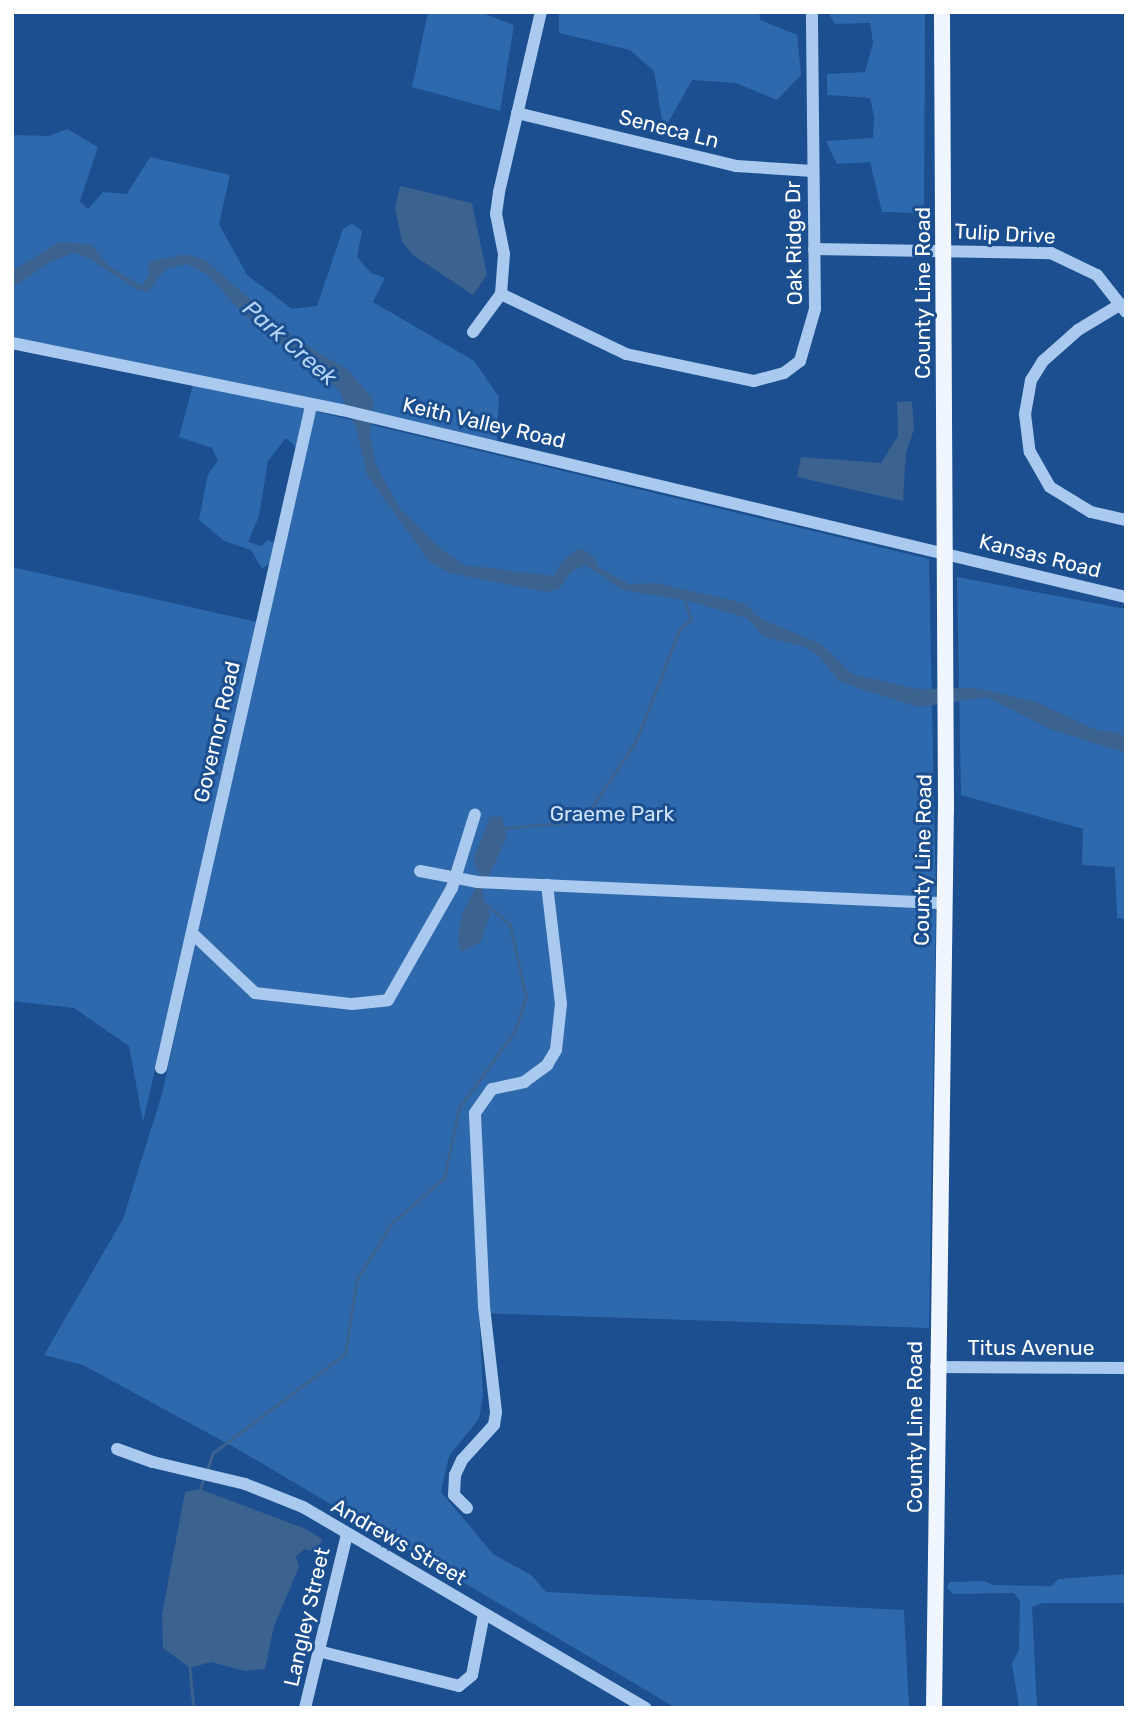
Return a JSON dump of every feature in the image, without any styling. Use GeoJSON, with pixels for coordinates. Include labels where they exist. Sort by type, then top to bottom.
{"type":"FeatureCollection","features":[{"type":"Feature","properties":{"kind":"main road","name":"County Line Road"},"geometry":{"type":"LineString","coordinates":[[934,1708],[946,705],[942,12]]}},
{"type":"Feature","properties":{"kind":"street"},"geometry":{"type":"LineString","coordinates":[[473,332],[501,294],[504,254],[496,214],[541,12]]}},
{"type":"Feature","properties":{"kind":"street","name":"Oak Ridge Dr"},"geometry":{"type":"LineString","coordinates":[[501,294],[626,354],[754,381],[769,379],[800,361],[807,347],[815,309],[812,12]]}},
{"type":"Feature","properties":{"kind":"street","name":"Seneca Ln"},"geometry":{"type":"LineString","coordinates":[[517,113],[736,166],[813,171]]}},
{"type":"Feature","properties":{"kind":"street","name":"Tulip Drive"},"geometry":{"type":"LineString","coordinates":[[814,249],[1061,255],[1097,275],[1123,308]]}},
{"type":"Feature","properties":{"kind":"street"},"geometry":{"type":"LineString","coordinates":[[1123,308],[1078,330],[1043,362],[1031,380],[1025,414],[1030,452],[1050,486],[1084,509],[1126,520]]}},
{"type":"Feature","properties":{"kind":"street","name":"Keith Valley Road"},"geometry":{"type":"LineString","coordinates":[[12,344],[311,406],[342,410],[945,551]]}},
{"type":"Feature","properties":{"kind":"street","name":"Governor Road"},"geometry":{"type":"LineString","coordinates":[[161,1068],[311,406]]}},
{"type":"Feature","properties":{"kind":"street","name":"Kansas Road"},"geometry":{"type":"LineString","coordinates":[[945,551],[1126,597]]}},
{"type":"Feature","properties":{"kind":"street"},"geometry":{"type":"LineString","coordinates":[[192,933],[255,993],[352,1004],[388,999],[455,877],[475,814]]}},
{"type":"Feature","properties":{"kind":"street"},"geometry":{"type":"LineString","coordinates":[[420,872],[483,882],[945,903]]}},
{"type":"Feature","properties":{"kind":"street"},"geometry":{"type":"LineString","coordinates":[[467,1508],[454,1495],[455,1475],[462,1460],[494,1425],[496,1412],[484,1307],[475,1113],[492,1089],[524,1082],[547,1065],[556,1050],[561,1004],[547,885]]}},
{"type":"Feature","properties":{"kind":"street","name":"Titus Avenue"},"geometry":{"type":"LineString","coordinates":[[936,1367],[1126,1368]]}},
{"type":"Feature","properties":{"kind":"street","name":"Andrews Street"},"geometry":{"type":"LineString","coordinates":[[117,1449],[272,1494],[645,1708]]}},
{"type":"Feature","properties":{"kind":"street","name":"Langley Street"},"geometry":{"type":"LineString","coordinates":[[305,1708],[347,1535]]}},
{"type":"Feature","properties":{"kind":"street"},"geometry":{"type":"LineString","coordinates":[[318,1651],[459,1686],[472,1675],[484,1614]]}},
{"type":"Feature","properties":{"kind":"green space"},"geometry":{"type":"Polygon","coordinates":[[[428,12],[480,12],[514,25],[500,111],[412,87],[428,12]]]}},
{"type":"Feature","properties":{"kind":"green space"},"geometry":{"type":"Polygon","coordinates":[[[559,12],[759,12],[760,20],[797,35],[801,75],[777,100],[736,83],[692,80],[668,123],[662,120],[654,71],[630,50],[559,33],[559,12]]]}},
{"type":"Feature","properties":{"kind":"green space"},"geometry":{"type":"Polygon","coordinates":[[[828,12],[925,12],[924,213],[882,212],[870,162],[837,164],[826,141],[873,138],[874,117],[870,98],[827,95],[827,74],[865,72],[873,43],[870,23],[835,24],[828,12]]]}},
{"type":"Feature","properties":{"kind":"green space"},"geometry":{"type":"Polygon","coordinates":[[[67,129],[98,147],[80,201],[88,209],[103,192],[127,194],[150,157],[230,175],[219,224],[247,275],[292,309],[317,306],[343,229],[352,223],[362,231],[357,257],[371,273],[385,278],[373,302],[474,361],[499,397],[497,441],[12,344],[12,135],[48,136],[67,129]]]}},
{"type":"Feature","properties":{"kind":"green space"},"geometry":{"type":"Polygon","coordinates":[[[193,385],[307,408],[297,448],[286,438],[268,461],[259,516],[248,542],[262,546],[267,540],[274,542],[272,561],[262,569],[251,550],[224,541],[199,520],[208,474],[218,461],[212,448],[179,437],[193,385]]]}},
{"type":"Feature","properties":{"kind":"green space","name":"Graeme Park"},"geometry":{"type":"Polygon","coordinates":[[[314,411],[929,559],[936,901],[929,1328],[479,1313],[483,1395],[479,1419],[449,1456],[441,1492],[493,1554],[531,1575],[546,1592],[904,1610],[909,1708],[676,1708],[239,1450],[83,1365],[44,1355],[123,1219],[162,1094],[314,411]]]}},
{"type":"Feature","properties":{"kind":"green space"},"geometry":{"type":"Polygon","coordinates":[[[12,567],[257,622],[143,1122],[129,1046],[74,1008],[12,1001],[12,567]]]}},
{"type":"Feature","properties":{"kind":"green space"},"geometry":{"type":"Polygon","coordinates":[[[957,577],[1126,609],[1126,918],[1117,918],[1115,867],[1082,865],[1083,829],[961,795],[957,577]]]}},
{"type":"Feature","properties":{"kind":"green space"},"geometry":{"type":"Polygon","coordinates":[[[1126,1574],[1126,1603],[1042,1603],[1032,1607],[1037,1708],[1019,1708],[1012,1663],[1019,1650],[1020,1601],[1014,1593],[953,1594],[947,1587],[950,1582],[985,1581],[992,1585],[1051,1586],[1059,1579],[1126,1574]]]}},
{"type":"Feature","properties":{"kind":"water"},"geometry":{"type":"Polygon","coordinates":[[[400,186],[472,203],[487,275],[473,295],[413,255],[402,242],[395,208],[400,186]]]}},
{"type":"Feature","properties":{"kind":"water","name":"Park Creek"},"geometry":{"type":"Polygon","coordinates":[[[59,242],[91,244],[109,266],[142,286],[149,275],[148,263],[186,254],[205,260],[295,338],[348,370],[374,400],[370,435],[376,465],[400,509],[445,552],[464,565],[554,576],[563,560],[580,548],[595,557],[598,567],[629,584],[656,583],[744,603],[761,619],[821,644],[852,674],[918,689],[976,688],[1036,702],[1094,729],[1119,733],[1126,738],[1126,753],[1050,729],[987,697],[919,707],[860,689],[839,681],[819,656],[805,647],[764,637],[747,618],[688,601],[622,590],[586,565],[572,571],[559,589],[547,592],[449,573],[429,561],[367,475],[356,428],[339,390],[243,314],[208,275],[187,264],[165,269],[148,292],[136,289],[88,258],[73,253],[50,262],[12,288],[12,271],[59,242]]]}},
{"type":"Feature","properties":{"kind":"water"},"geometry":{"type":"Polygon","coordinates":[[[912,401],[914,429],[906,453],[903,501],[797,477],[801,457],[881,463],[898,436],[897,402],[912,401]]]}},
{"type":"Feature","properties":{"kind":"water"},"geometry":{"type":"Polygon","coordinates":[[[502,816],[507,836],[482,892],[490,915],[481,942],[464,951],[459,949],[458,937],[462,914],[481,878],[473,859],[490,817],[502,816]]]}},
{"type":"Feature","properties":{"kind":"water"},"geometry":{"type":"Polygon","coordinates":[[[200,1489],[306,1529],[323,1540],[314,1552],[304,1549],[296,1557],[299,1567],[274,1626],[265,1669],[245,1671],[211,1662],[190,1668],[163,1648],[162,1614],[185,1492],[200,1489]]]}},
{"type":"Feature","properties":{"kind":"waterway"},"geometry":{"type":"LineString","coordinates":[[505,828],[583,821],[636,741],[680,628],[691,620],[684,598]]}},
{"type":"Feature","properties":{"kind":"waterway"},"geometry":{"type":"LineString","coordinates":[[207,1470],[213,1453],[345,1354],[357,1279],[392,1223],[444,1178],[459,1108],[515,1031],[526,998],[510,925],[487,905]]}},
{"type":"Feature","properties":{"kind":"waterway"},"geometry":{"type":"LineString","coordinates":[[200,1489],[203,1480]]}},
{"type":"Feature","properties":{"kind":"waterway"},"geometry":{"type":"LineString","coordinates":[[190,1668],[194,1708]]}}]}
